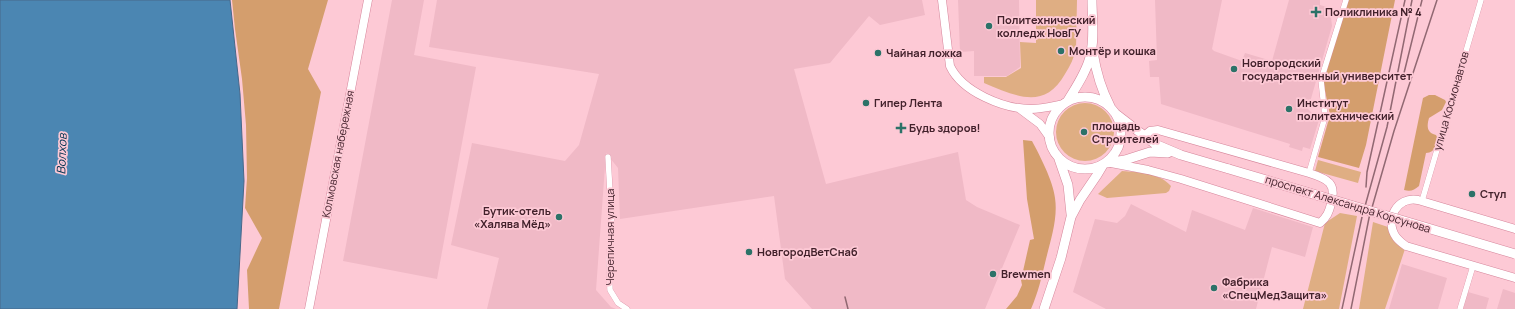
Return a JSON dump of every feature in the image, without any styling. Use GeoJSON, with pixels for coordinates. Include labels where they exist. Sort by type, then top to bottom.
{"type":"FeatureCollection","features":[{"type":"Feature","properties":{"kind":"main road"},"geometry":{"type":"LineString","coordinates":[[1066,103],[1085,70],[1090,58],[1092,44],[1092,0]]}},
{"type":"Feature","properties":{"kind":"main road"},"geometry":{"type":"LineString","coordinates":[[1044,309],[1061,258],[1071,217],[1080,200],[1115,153],[1120,140],[1120,128],[1101,88],[1092,44]]}},
{"type":"Feature","properties":{"kind":"main road"},"geometry":{"type":"LineString","coordinates":[[1071,217],[1068,185],[1058,155],[1050,138],[1050,129],[1053,116],[1057,110],[1066,103],[1080,97],[1088,97],[1101,101],[1113,111]]}},
{"type":"Feature","properties":{"kind":"main road","name":"проспект Александра Корсунова"},"geometry":{"type":"LineString","coordinates":[[1113,111],[1155,144],[1181,155],[1515,254]]}},
{"type":"Feature","properties":{"kind":"main road","name":"проспект Александра Корсунова"},"geometry":{"type":"LineString","coordinates":[[1107,164],[1150,152],[1181,155]]}},
{"type":"Feature","properties":{"kind":"main road"},"geometry":{"type":"LineString","coordinates":[[1058,155],[1067,164],[1079,169],[1087,169],[1107,164]]}},
{"type":"Feature","properties":{"kind":"street","name":"Колмовская набережная"},"geometry":{"type":"LineString","coordinates":[[309,309],[368,0]]}},
{"type":"Feature","properties":{"kind":"street"},"geometry":{"type":"LineString","coordinates":[[942,0],[950,63],[955,76],[965,86],[996,102],[1018,108],[1044,108],[1066,103]]}},
{"type":"Feature","properties":{"kind":"street","name":"улица Космонавтов"},"geometry":{"type":"LineString","coordinates":[[1422,201],[1481,0]]}},
{"type":"Feature","properties":{"kind":"street"},"geometry":{"type":"LineString","coordinates":[[1309,173],[1325,117],[1321,80],[1343,1]]}},
{"type":"Feature","properties":{"kind":"street"},"geometry":{"type":"LineString","coordinates":[[1018,108],[1040,124],[1050,138]]}},
{"type":"Feature","properties":{"kind":"street"},"geometry":{"type":"LineString","coordinates":[[1107,164],[1148,170],[1181,179],[1320,223],[1328,216],[1334,190],[1328,181],[1309,173],[1158,130],[1150,131],[1144,136]]}},
{"type":"Feature","properties":{"kind":"street","name":"Черепичная улица"},"geometry":{"type":"LineString","coordinates":[[608,157],[612,228],[609,258],[610,290],[618,303],[628,309]]}},
{"type":"Feature","properties":{"kind":"street"},"geometry":{"type":"LineString","coordinates":[[1515,229],[1414,199],[1406,199],[1403,201],[1396,209],[1392,221],[1396,238],[1406,246],[1515,278]]}},
{"type":"Feature","properties":{"kind":"street"},"geometry":{"type":"LineString","coordinates":[[1460,309],[1473,266]]}},
{"type":"Feature","properties":{"kind":"shaded area"},"geometry":{"type":"Polygon","coordinates":[[[232,0],[328,0],[308,69],[321,92],[279,309],[249,309],[247,270],[262,238],[245,208],[247,178],[246,125],[232,0]]]}},
{"type":"Feature","properties":{"kind":"shaded area"},"geometry":{"type":"Polygon","coordinates":[[[392,0],[424,0],[414,55],[476,67],[437,279],[343,261],[392,0]]]}},
{"type":"Feature","properties":{"kind":"shaded area"},"geometry":{"type":"Polygon","coordinates":[[[437,0],[922,0],[925,15],[880,25],[869,16],[830,63],[794,69],[826,184],[958,152],[966,200],[977,207],[1020,225],[985,309],[812,309],[785,279],[774,196],[620,219],[618,168],[606,153],[596,290],[611,307],[616,309],[487,309],[499,258],[451,245],[472,143],[565,161],[579,145],[599,74],[429,47],[437,0]]]}},
{"type":"Feature","properties":{"kind":"shaded area","name":"Политехнический колледж НовГУ"},"geometry":{"type":"Polygon","coordinates":[[[958,0],[1019,0],[1020,67],[1007,76],[974,76],[974,51],[960,52],[958,0]]]}},
{"type":"Feature","properties":{"kind":"shaded area"},"geometry":{"type":"Polygon","coordinates":[[[1036,0],[1077,0],[1076,49],[1072,62],[1065,74],[1057,86],[1048,93],[1039,97],[1018,96],[984,83],[984,77],[1006,77],[1021,68],[1020,42],[1036,43],[1036,0]]]}},
{"type":"Feature","properties":{"kind":"shaded area","name":"Новгородский государственный университет"},"geometry":{"type":"Polygon","coordinates":[[[1155,0],[1222,0],[1212,49],[1242,61],[1245,53],[1272,61],[1289,0],[1320,0],[1320,5],[1330,8],[1332,26],[1308,109],[1319,120],[1310,149],[1303,147],[1302,151],[1289,147],[1290,144],[1161,104],[1159,77],[1150,77],[1149,61],[1157,60],[1155,0]]]}},
{"type":"Feature","properties":{"kind":"shaded area"},"geometry":{"type":"Polygon","coordinates":[[[1348,0],[1395,0],[1366,145],[1359,168],[1318,157],[1330,115],[1323,81],[1348,0]]]}},
{"type":"Feature","properties":{"kind":"shaded area"},"geometry":{"type":"Polygon","coordinates":[[[1429,95],[1435,95],[1446,102],[1442,110],[1429,118],[1428,121],[1429,131],[1437,137],[1436,146],[1434,150],[1426,153],[1419,186],[1416,189],[1409,191],[1404,190],[1423,98],[1429,95]]]}},
{"type":"Feature","properties":{"kind":"shaded area"},"geometry":{"type":"Polygon","coordinates":[[[1079,103],[1091,103],[1106,111],[1114,126],[1114,138],[1106,153],[1091,161],[1079,161],[1064,153],[1056,138],[1056,126],[1064,111],[1079,103]]]}},
{"type":"Feature","properties":{"kind":"shaded area"},"geometry":{"type":"Polygon","coordinates":[[[1023,140],[1032,141],[1046,169],[1054,191],[1056,213],[1052,236],[1036,297],[1031,309],[1006,309],[1017,296],[1022,285],[1021,280],[1030,240],[1034,239],[1027,199],[1023,140]]]}},
{"type":"Feature","properties":{"kind":"shaded area"},"geometry":{"type":"Polygon","coordinates":[[[1318,160],[1361,172],[1358,183],[1315,171],[1318,160]]]}},
{"type":"Feature","properties":{"kind":"shaded area"},"geometry":{"type":"Polygon","coordinates":[[[1122,171],[1155,176],[1161,178],[1171,186],[1169,191],[1166,193],[1107,198],[1098,194],[1122,171]]]}},
{"type":"Feature","properties":{"kind":"shaded area"},"geometry":{"type":"Polygon","coordinates":[[[1131,204],[1186,232],[1192,210],[1245,230],[1253,208],[1313,227],[1305,257],[1272,247],[1256,309],[1106,309],[1073,292],[1095,219],[1117,223],[1125,216],[1131,204]]]}},
{"type":"Feature","properties":{"kind":"shaded area"},"geometry":{"type":"Polygon","coordinates":[[[1340,213],[1357,216],[1339,309],[1303,309],[1325,223],[1340,213]]]}},
{"type":"Feature","properties":{"kind":"shaded area"},"geometry":{"type":"Polygon","coordinates":[[[1373,222],[1388,227],[1405,249],[1385,309],[1359,309],[1373,222]]]}},
{"type":"Feature","properties":{"kind":"shaded area"},"geometry":{"type":"Polygon","coordinates":[[[1402,264],[1447,278],[1438,309],[1389,309],[1402,264]]]}},
{"type":"Feature","properties":{"kind":"shaded area"},"geometry":{"type":"Polygon","coordinates":[[[1503,289],[1515,293],[1515,309],[1497,309],[1503,289]]]}},
{"type":"Feature","properties":{"kind":"shaded area"},"geometry":{"type":"Polygon","coordinates":[[[1468,292],[1489,298],[1486,309],[1463,309],[1468,292]]]}},
{"type":"Feature","properties":{"kind":"water","name":"Волхов"},"geometry":{"type":"Polygon","coordinates":[[[0,0],[230,0],[240,94],[244,181],[237,309],[0,309],[0,0]]]}},
{"type":"Feature","properties":{"kind":"railway"},"geometry":{"type":"LineString","coordinates":[[1366,187],[1367,172],[1405,0]]}},
{"type":"Feature","properties":{"kind":"railway"},"geometry":{"type":"LineString","coordinates":[[1342,309],[1362,217],[1387,127],[1412,0]]}},
{"type":"Feature","properties":{"kind":"railway"},"geometry":{"type":"LineString","coordinates":[[1404,73],[1422,0]]}},
{"type":"Feature","properties":{"kind":"railway"},"geometry":{"type":"LineString","coordinates":[[1351,309],[1369,218],[1394,131],[1437,0]]}},
{"type":"Feature","properties":{"kind":"railway"},"geometry":{"type":"LineString","coordinates":[[845,297],[848,309]]}},
{"type":"Feature","properties":{"kind":"place","name":"Поликлиника № 4"},"geometry":{"type":"Point","coordinates":[1316,12]}},
{"type":"Feature","properties":{"kind":"place","name":"Политехнический колледж НовГУ"},"geometry":{"type":"Point","coordinates":[989,26]}},
{"type":"Feature","properties":{"kind":"place","name":"Монтёр и кошка"},"geometry":{"type":"Point","coordinates":[1061,51]}},
{"type":"Feature","properties":{"kind":"place","name":"Чайная ложка"},"geometry":{"type":"Point","coordinates":[878,53]}},
{"type":"Feature","properties":{"kind":"place","name":"Новгородский государственный университет"},"geometry":{"type":"Point","coordinates":[1234,69]}},
{"type":"Feature","properties":{"kind":"place","name":"Гипер Лента"},"geometry":{"type":"Point","coordinates":[866,103]}},
{"type":"Feature","properties":{"kind":"place","name":"Институт политехнический"},"geometry":{"type":"Point","coordinates":[1289,109]}},
{"type":"Feature","properties":{"kind":"place","name":"Будь здоров!"},"geometry":{"type":"Point","coordinates":[901,128]}},
{"type":"Feature","properties":{"kind":"place","name":"площадь Строителей"},"geometry":{"type":"Point","coordinates":[1084,132]}},
{"type":"Feature","properties":{"kind":"place","name":"Стул"},"geometry":{"type":"Point","coordinates":[1472,194]}},
{"type":"Feature","properties":{"kind":"place","name":"Бутик-отель «Халява Мёд»"},"geometry":{"type":"Point","coordinates":[559,217]}},
{"type":"Feature","properties":{"kind":"place","name":"НовгородВетСнаб"},"geometry":{"type":"Point","coordinates":[749,252]}},
{"type":"Feature","properties":{"kind":"place","name":"Brewmen"},"geometry":{"type":"Point","coordinates":[993,274]}},
{"type":"Feature","properties":{"kind":"place","name":"Фабрика «СпецМедЗащита»"},"geometry":{"type":"Point","coordinates":[1214,288]}}]}
